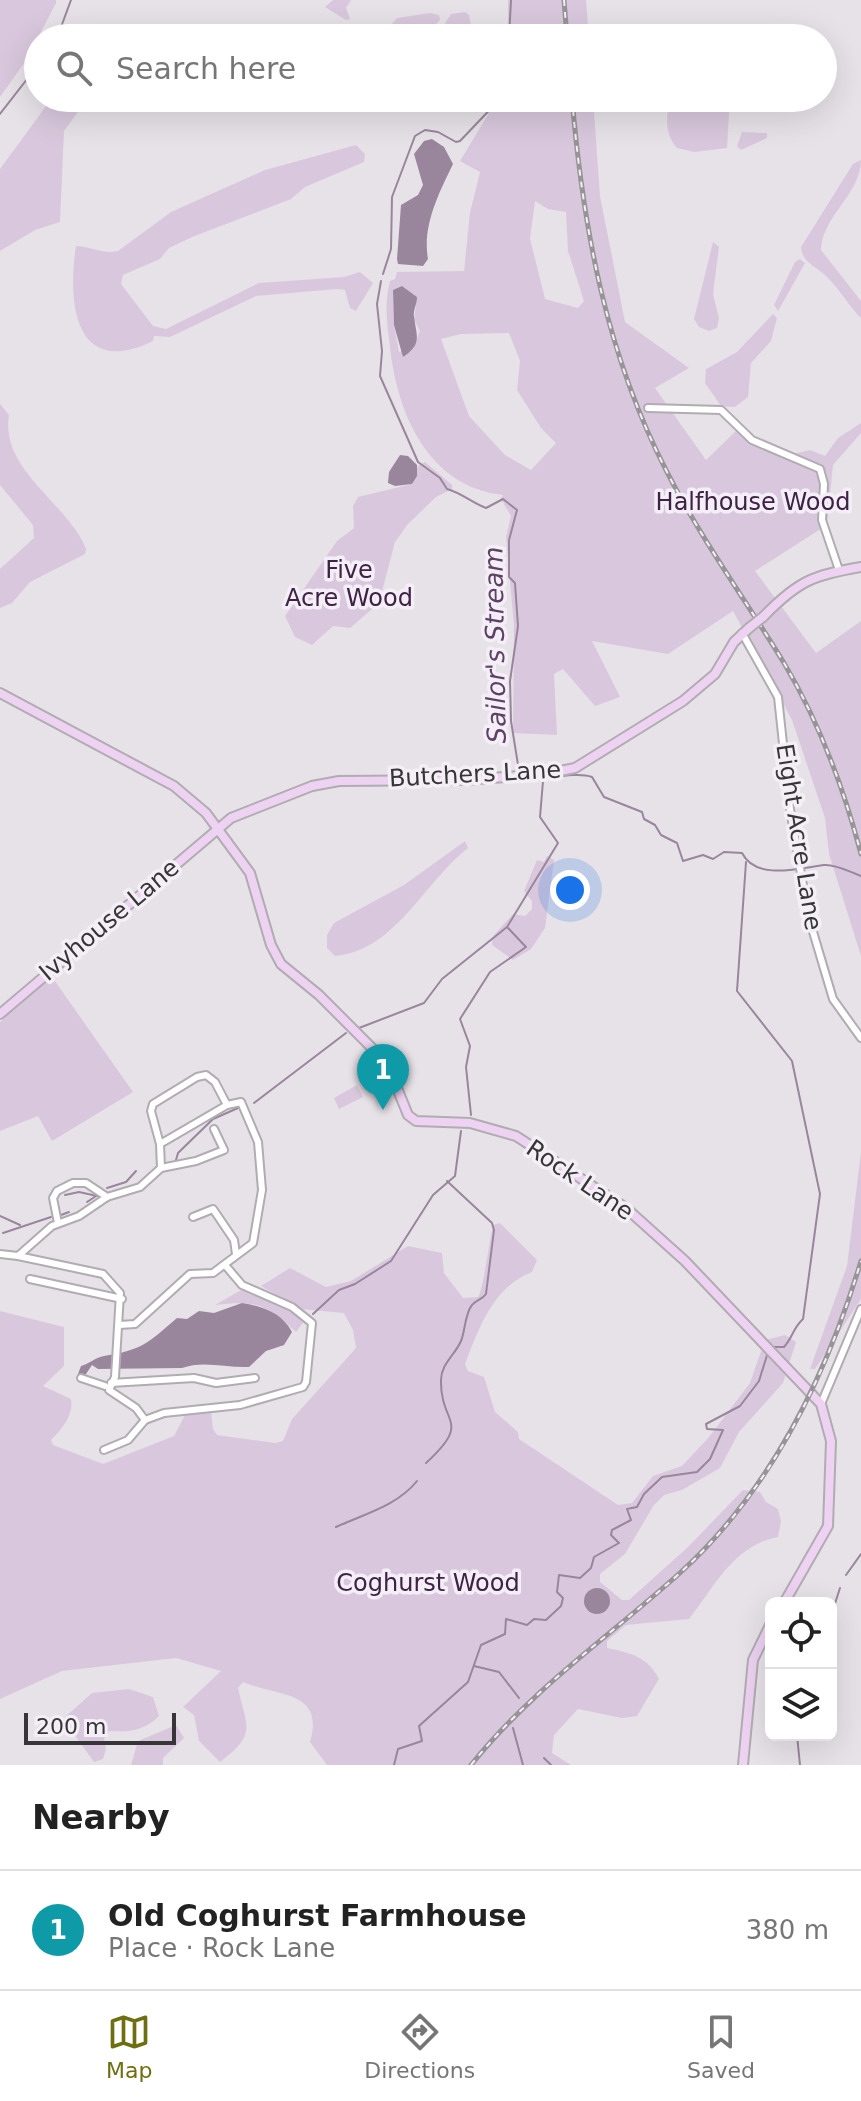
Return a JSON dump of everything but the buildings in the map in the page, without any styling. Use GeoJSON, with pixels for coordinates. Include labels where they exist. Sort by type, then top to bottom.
{"type":"FeatureCollection","features":[{"type":"Feature","properties":{"kind":"street"},"geometry":{"type":"LineString","coordinates":[[648,408],[721,410],[752,440],[820,469],[824,484],[822,520],[839,570]]}},
{"type":"Feature","properties":{"kind":"street","name":"Butchers Lane"},"geometry":{"type":"LineString","coordinates":[[218,827],[251,807],[339,781],[430,781],[575,768],[683,701],[715,674],[745,631],[789,591],[824,572],[861,567]]}},
{"type":"Feature","properties":{"kind":"street","name":"Eight Acre Lane"},"geometry":{"type":"LineString","coordinates":[[745,631],[778,697],[790,809],[803,869],[808,915],[833,999],[861,1038]]}},
{"type":"Feature","properties":{"kind":"street"},"geometry":{"type":"LineString","coordinates":[[0,693],[174,786],[218,827]]}},
{"type":"Feature","properties":{"kind":"street","name":"Ivyhouse Lane"},"geometry":{"type":"LineString","coordinates":[[0,1014],[218,827]]}},
{"type":"Feature","properties":{"kind":"street","name":"Rock Lane"},"geometry":{"type":"LineString","coordinates":[[218,827],[250,873],[271,945],[281,964],[319,995],[378,1054],[408,1115],[416,1121],[470,1123],[516,1136],[550,1157],[637,1219],[685,1261],[821,1404]]}},
{"type":"Feature","properties":{"kind":"street"},"geometry":{"type":"LineString","coordinates":[[161,1168],[160,1144],[151,1111],[153,1104],[177,1088],[206,1075],[215,1082],[227,1105]]}},
{"type":"Feature","properties":{"kind":"street"},"geometry":{"type":"LineString","coordinates":[[119,1325],[135,1324],[190,1274],[213,1273],[253,1243],[262,1197],[258,1142],[238,1101],[160,1144]]}},
{"type":"Feature","properties":{"kind":"street"},"geometry":{"type":"LineString","coordinates":[[18,1256],[58,1223],[79,1216],[107,1197],[140,1187],[161,1168],[196,1161],[224,1150],[214,1129]]}},
{"type":"Feature","properties":{"kind":"street"},"geometry":{"type":"LineString","coordinates":[[58,1223],[53,1198],[65,1187],[86,1183],[107,1197]]}},
{"type":"Feature","properties":{"kind":"street"},"geometry":{"type":"LineString","coordinates":[[193,1217],[213,1209],[234,1240],[236,1254]]}},
{"type":"Feature","properties":{"kind":"street"},"geometry":{"type":"LineString","coordinates":[[0,1254],[103,1274],[116,1285],[122,1299],[114,1371],[109,1387]]}},
{"type":"Feature","properties":{"kind":"street"},"geometry":{"type":"LineString","coordinates":[[104,1450],[128,1440],[145,1420],[164,1413],[260,1400],[303,1387],[312,1323],[292,1307],[242,1285],[225,1265]]}},
{"type":"Feature","properties":{"kind":"street"},"geometry":{"type":"LineString","coordinates":[[30,1279],[122,1299]]}},
{"type":"Feature","properties":{"kind":"street"},"geometry":{"type":"LineString","coordinates":[[787,1597],[828,1526],[831,1441],[821,1404],[861,1309]]}},
{"type":"Feature","properties":{"kind":"street"},"geometry":{"type":"LineString","coordinates":[[81,1378],[109,1387],[136,1408],[145,1420]]}},
{"type":"Feature","properties":{"kind":"street"},"geometry":{"type":"LineString","coordinates":[[109,1387],[194,1378],[216,1383],[255,1378]]}},
{"type":"Feature","properties":{"kind":"street"},"geometry":{"type":"LineString","coordinates":[[743,1765],[753,1660],[765,1635]]}},
{"type":"Feature","properties":{"kind":"green space"},"geometry":{"type":"Polygon","coordinates":[[[0,0],[56,0],[45,24],[24,24],[24,63],[0,97],[0,0]]]}},
{"type":"Feature","properties":{"kind":"green space"},"geometry":{"type":"Polygon","coordinates":[[[333,0],[351,0],[346,8],[350,19],[346,20],[325,7],[333,0]]]}},
{"type":"Feature","properties":{"kind":"green space"},"geometry":{"type":"Polygon","coordinates":[[[508,0],[586,0],[588,24],[508,24],[508,0]]]}},
{"type":"Feature","properties":{"kind":"green space"},"geometry":{"type":"Polygon","coordinates":[[[465,12],[471,24],[446,24],[451,14],[465,12]]]}},
{"type":"Feature","properties":{"kind":"green space"},"geometry":{"type":"Polygon","coordinates":[[[430,13],[439,15],[440,20],[436,24],[392,24],[397,18],[430,13]]]}},
{"type":"Feature","properties":{"kind":"green space"},"geometry":{"type":"Polygon","coordinates":[[[42,112],[78,112],[64,131],[60,222],[35,230],[0,251],[0,169],[42,112]]]}},
{"type":"Feature","properties":{"kind":"green space","name":"Halfhouse Wood"},"geometry":{"type":"Polygon","coordinates":[[[490,112],[594,112],[600,196],[625,322],[689,368],[655,388],[706,460],[738,429],[793,454],[810,450],[825,456],[838,438],[861,423],[861,433],[833,465],[827,525],[755,571],[816,653],[861,621],[861,956],[829,854],[825,818],[792,720],[733,611],[668,654],[592,641],[620,697],[595,706],[563,669],[554,674],[557,735],[513,733],[514,625],[506,537],[511,516],[501,499],[503,495],[477,489],[455,478],[436,462],[421,443],[400,397],[387,322],[388,290],[397,272],[464,271],[470,213],[480,172],[460,161],[490,112]],[[535,201],[530,239],[545,299],[578,308],[584,301],[568,251],[566,212],[548,209],[535,201]],[[402,286],[393,290],[399,352],[414,346],[420,331],[414,320],[417,297],[402,286]],[[509,333],[461,334],[441,339],[469,416],[505,455],[531,470],[556,443],[541,428],[517,390],[520,361],[509,333]]]}},
{"type":"Feature","properties":{"kind":"green space"},"geometry":{"type":"Polygon","coordinates":[[[668,112],[729,112],[727,148],[694,152],[677,148],[667,124],[668,112]]]}},
{"type":"Feature","properties":{"kind":"green space"},"geometry":{"type":"Polygon","coordinates":[[[742,132],[767,133],[767,138],[741,150],[737,146],[742,132]]]}},
{"type":"Feature","properties":{"kind":"green space"},"geometry":{"type":"Polygon","coordinates":[[[356,145],[365,154],[364,162],[305,187],[291,199],[169,248],[160,259],[123,275],[121,284],[153,326],[166,329],[259,283],[344,277],[360,272],[373,283],[356,311],[350,308],[345,290],[337,289],[256,296],[170,337],[154,336],[153,341],[127,350],[107,350],[92,343],[82,330],[73,291],[76,246],[118,251],[171,212],[265,170],[356,145]]]}},
{"type":"Feature","properties":{"kind":"green space"},"geometry":{"type":"Polygon","coordinates":[[[861,160],[855,184],[828,226],[821,250],[861,301],[861,318],[831,281],[807,261],[801,247],[853,164],[861,160]]]}},
{"type":"Feature","properties":{"kind":"green space"},"geometry":{"type":"Polygon","coordinates":[[[713,242],[719,247],[713,294],[719,318],[717,328],[709,331],[699,327],[694,319],[713,242]]]}},
{"type":"Feature","properties":{"kind":"green space"},"geometry":{"type":"Polygon","coordinates":[[[800,259],[805,263],[778,311],[774,305],[795,262],[800,259]]]}},
{"type":"Feature","properties":{"kind":"green space"},"geometry":{"type":"Polygon","coordinates":[[[773,314],[777,318],[771,341],[751,363],[748,397],[735,407],[721,406],[705,383],[706,369],[737,352],[773,314]]]}},
{"type":"Feature","properties":{"kind":"green space"},"geometry":{"type":"Polygon","coordinates":[[[0,404],[9,415],[9,435],[15,453],[37,485],[77,532],[86,549],[85,554],[30,582],[12,603],[0,608],[0,569],[34,538],[33,525],[0,485],[0,404]]]}},
{"type":"Feature","properties":{"kind":"green space","name":"Five Acre Wood"},"geometry":{"type":"Polygon","coordinates":[[[425,462],[452,485],[452,489],[436,497],[408,524],[395,542],[379,603],[350,628],[333,626],[312,645],[295,637],[285,616],[337,541],[354,528],[353,506],[358,497],[412,484],[418,466],[425,462]]]}},
{"type":"Feature","properties":{"kind":"green space"},"geometry":{"type":"Polygon","coordinates":[[[465,841],[468,848],[375,942],[335,956],[327,948],[327,935],[334,923],[404,885],[465,841]]]}},
{"type":"Feature","properties":{"kind":"green space"},"geometry":{"type":"Polygon","coordinates":[[[547,856],[554,860],[545,928],[531,949],[513,960],[492,945],[493,936],[513,914],[525,916],[532,909],[532,901],[524,891],[537,860],[544,862],[547,856]]]}},
{"type":"Feature","properties":{"kind":"green space"},"geometry":{"type":"Polygon","coordinates":[[[52,977],[133,1092],[52,1141],[38,1116],[0,1131],[0,1022],[52,977]]]}},
{"type":"Feature","properties":{"kind":"green space"},"geometry":{"type":"Polygon","coordinates":[[[357,1085],[363,1097],[339,1109],[334,1098],[357,1085]]]}},
{"type":"Feature","properties":{"kind":"green space"},"geometry":{"type":"Polygon","coordinates":[[[861,1152],[861,1299],[815,1369],[810,1369],[847,1266],[861,1152]]]}},
{"type":"Feature","properties":{"kind":"green space","name":"Coghurst Wood"},"geometry":{"type":"Polygon","coordinates":[[[500,1223],[537,1260],[532,1272],[518,1279],[497,1298],[482,1323],[465,1364],[468,1371],[484,1377],[495,1412],[518,1432],[519,1439],[618,1505],[632,1503],[653,1476],[682,1466],[709,1437],[750,1383],[765,1340],[785,1335],[796,1342],[783,1383],[739,1432],[720,1468],[682,1490],[664,1495],[654,1505],[625,1554],[600,1574],[600,1582],[622,1600],[629,1600],[688,1547],[743,1490],[760,1492],[766,1502],[778,1509],[781,1521],[778,1537],[762,1542],[737,1558],[689,1619],[626,1625],[607,1641],[607,1648],[644,1661],[659,1679],[637,1716],[622,1718],[578,1709],[554,1735],[552,1753],[571,1765],[327,1765],[310,1742],[313,1725],[311,1713],[305,1704],[284,1694],[243,1682],[238,1688],[246,1722],[244,1737],[220,1762],[199,1741],[194,1715],[183,1707],[221,1671],[176,1658],[62,1671],[0,1699],[0,1311],[64,1327],[64,1366],[43,1386],[71,1399],[69,1416],[51,1440],[53,1445],[103,1464],[174,1436],[185,1415],[200,1410],[211,1412],[217,1435],[275,1443],[283,1441],[292,1419],[356,1348],[353,1330],[344,1313],[301,1309],[261,1286],[290,1268],[326,1287],[351,1281],[408,1246],[442,1253],[444,1273],[463,1298],[478,1297],[493,1225],[500,1223]]]}},
{"type":"Feature","properties":{"kind":"green space"},"geometry":{"type":"Polygon","coordinates":[[[241,1290],[280,1301],[305,1320],[296,1332],[277,1315],[260,1306],[241,1303],[215,1305],[241,1290]]]}},
{"type":"Feature","properties":{"kind":"green space"},"geometry":{"type":"Polygon","coordinates":[[[129,1689],[153,1697],[159,1716],[136,1730],[109,1731],[104,1739],[106,1749],[103,1759],[94,1762],[63,1719],[92,1693],[129,1689]]]}},
{"type":"Feature","properties":{"kind":"green space"},"geometry":{"type":"Polygon","coordinates":[[[176,1725],[184,1738],[163,1758],[163,1765],[131,1765],[138,1741],[176,1725]]]}},
{"type":"Feature","properties":{"kind":"shaded area"},"geometry":{"type":"Polygon","coordinates":[[[432,139],[444,147],[453,164],[430,222],[428,259],[423,266],[398,264],[401,205],[418,195],[423,185],[414,154],[424,141],[432,139]]]}},
{"type":"Feature","properties":{"kind":"shaded area"},"geometry":{"type":"Polygon","coordinates":[[[402,286],[417,297],[414,314],[417,340],[403,357],[394,325],[393,290],[402,286]]]}},
{"type":"Feature","properties":{"kind":"shaded area"},"geometry":{"type":"Polygon","coordinates":[[[400,455],[408,456],[417,465],[417,476],[412,484],[395,486],[388,483],[389,472],[400,455]]]}},
{"type":"Feature","properties":{"kind":"shaded area"},"geometry":{"type":"Polygon","coordinates":[[[242,1303],[271,1312],[283,1320],[292,1332],[284,1345],[266,1351],[249,1367],[206,1364],[182,1368],[98,1369],[92,1365],[84,1377],[78,1374],[81,1366],[98,1358],[144,1344],[177,1318],[187,1319],[199,1311],[214,1313],[242,1303]]]}},
{"type":"Feature","properties":{"kind":"shaded area"},"geometry":{"type":"Polygon","coordinates":[[[597,1588],[606,1592],[610,1601],[606,1610],[597,1614],[588,1610],[584,1601],[588,1592],[597,1588]]]}},
{"type":"Feature","properties":{"kind":"waterway"},"geometry":{"type":"LineString","coordinates":[[62,24],[71,0]]}},
{"type":"Feature","properties":{"kind":"waterway","name":"Sailor's Stream"},"geometry":{"type":"LineString","coordinates":[[510,24],[511,0]]}},
{"type":"Feature","properties":{"kind":"waterway"},"geometry":{"type":"LineString","coordinates":[[0,114],[24,83]]}},
{"type":"Feature","properties":{"kind":"waterway","name":"Sailor's Stream"},"geometry":{"type":"LineString","coordinates":[[383,274],[391,249],[392,197],[415,136],[425,130],[460,141],[488,112]]}},
{"type":"Feature","properties":{"kind":"waterway","name":"Sailor's Stream"},"geometry":{"type":"LineString","coordinates":[[381,281],[377,304],[382,351],[380,376],[418,462],[440,478],[447,489],[481,506],[486,508],[503,499],[517,510],[509,540],[509,577],[515,583],[518,626],[510,681],[511,721],[519,771]]}},
{"type":"Feature","properties":{"kind":"waterway"},"geometry":{"type":"LineString","coordinates":[[525,780],[569,775],[592,777],[604,797],[642,812],[644,819],[655,825],[661,835],[677,843],[683,861],[703,855],[713,859],[724,852],[742,853],[749,862],[768,870],[829,865],[861,876]]}},
{"type":"Feature","properties":{"kind":"waterway"},"geometry":{"type":"LineString","coordinates":[[359,1028],[424,1003],[442,979],[507,927],[558,843],[540,817],[543,781]]}},
{"type":"Feature","properties":{"kind":"waterway"},"geometry":{"type":"LineString","coordinates":[[746,862],[737,991],[792,1061],[820,1194],[803,1319],[784,1347],[773,1347]]}},
{"type":"Feature","properties":{"kind":"waterway"},"geometry":{"type":"LineString","coordinates":[[471,1115],[466,1067],[470,1046],[460,1019],[490,972],[526,947],[508,928]]}},
{"type":"Feature","properties":{"kind":"waterway"},"geometry":{"type":"LineString","coordinates":[[254,1103],[346,1033]]}},
{"type":"Feature","properties":{"kind":"waterway"},"geometry":{"type":"LineString","coordinates":[[176,1160],[178,1153],[213,1119],[238,1108]]}},
{"type":"Feature","properties":{"kind":"waterway"},"geometry":{"type":"LineString","coordinates":[[313,1314],[339,1290],[355,1284],[391,1261],[433,1195],[455,1176],[461,1131]]}},
{"type":"Feature","properties":{"kind":"waterway"},"geometry":{"type":"LineString","coordinates":[[107,1188],[126,1182],[136,1171]]}},
{"type":"Feature","properties":{"kind":"waterway"},"geometry":{"type":"LineString","coordinates":[[426,1463],[440,1449],[451,1430],[442,1395],[442,1374],[461,1341],[470,1308],[486,1294],[494,1230],[492,1223],[447,1181]]}},
{"type":"Feature","properties":{"kind":"waterway"},"geometry":{"type":"LineString","coordinates":[[65,1195],[79,1192],[97,1196]]}},
{"type":"Feature","properties":{"kind":"waterway"},"geometry":{"type":"LineString","coordinates":[[87,1202],[96,1196]]}},
{"type":"Feature","properties":{"kind":"waterway"},"geometry":{"type":"LineString","coordinates":[[61,1215],[69,1212]]}},
{"type":"Feature","properties":{"kind":"waterway"},"geometry":{"type":"LineString","coordinates":[[0,1216],[20,1225]]}},
{"type":"Feature","properties":{"kind":"waterway"},"geometry":{"type":"LineString","coordinates":[[3,1233],[51,1217]]}},
{"type":"Feature","properties":{"kind":"waterway"},"geometry":{"type":"LineString","coordinates":[[394,1765],[398,1749],[422,1741],[419,1726],[468,1682],[481,1645],[505,1634],[506,1619],[527,1625],[534,1619],[546,1620],[561,1606],[563,1598],[557,1592],[559,1575],[580,1578],[591,1568],[594,1557],[619,1543],[611,1535],[612,1530],[631,1520],[627,1509],[637,1507],[644,1494],[662,1477],[697,1472],[710,1459],[723,1430],[707,1429],[706,1424],[740,1406],[759,1381],[768,1352]]}},
{"type":"Feature","properties":{"kind":"waterway"},"geometry":{"type":"LineString","coordinates":[[336,1527],[390,1503],[417,1481]]}},
{"type":"Feature","properties":{"kind":"waterway"},"geometry":{"type":"LineString","coordinates":[[846,1575],[861,1554]]}},
{"type":"Feature","properties":{"kind":"waterway"},"geometry":{"type":"LineString","coordinates":[[837,1597],[840,1588]]}},
{"type":"Feature","properties":{"kind":"waterway"},"geometry":{"type":"LineString","coordinates":[[474,1666],[499,1672],[519,1698]]}},
{"type":"Feature","properties":{"kind":"waterway"},"geometry":{"type":"LineString","coordinates":[[513,1728],[523,1765]]}},
{"type":"Feature","properties":{"kind":"waterway"},"geometry":{"type":"LineString","coordinates":[[798,1741],[800,1765]]}},
{"type":"Feature","properties":{"kind":"waterway"},"geometry":{"type":"LineString","coordinates":[[544,1758],[551,1765]]}},
{"type":"Feature","properties":{"kind":"railway"},"geometry":{"type":"LineString","coordinates":[[564,0],[566,24]]}},
{"type":"Feature","properties":{"kind":"railway"},"geometry":{"type":"LineString","coordinates":[[573,112],[591,242],[613,336],[628,382],[680,497],[784,663],[808,709],[847,805],[861,854]]}},
{"type":"Feature","properties":{"kind":"railway"},"geometry":{"type":"LineString","coordinates":[[471,1765],[546,1687],[681,1572],[743,1505],[769,1468],[813,1388],[861,1261]]}},
{"type":"Feature","properties":{"kind":"place","name":"Old Coghurst Farmhouse"},"geometry":{"type":"Point","coordinates":[383,1110]}}]}
